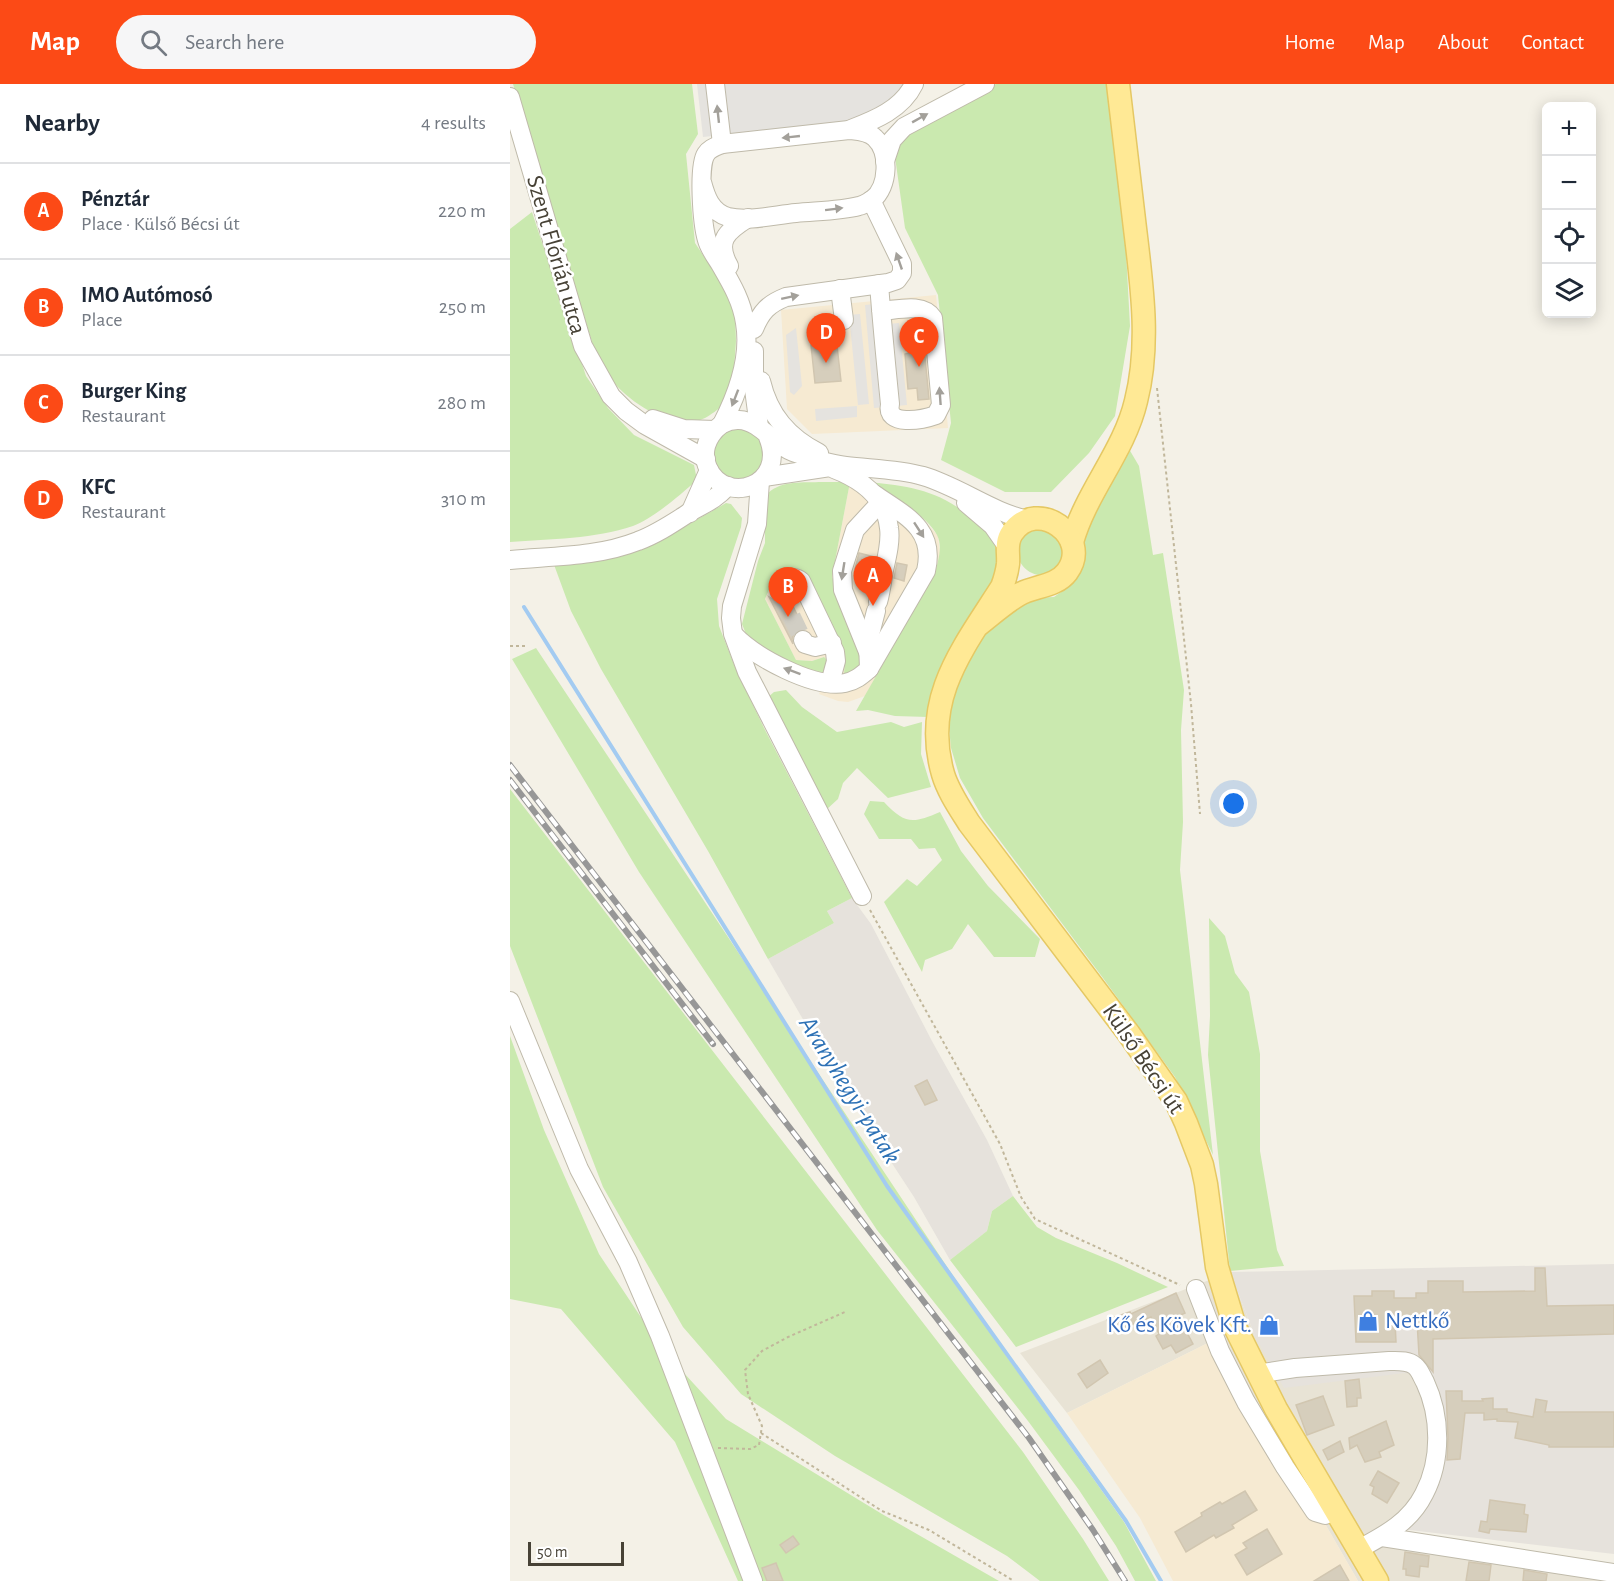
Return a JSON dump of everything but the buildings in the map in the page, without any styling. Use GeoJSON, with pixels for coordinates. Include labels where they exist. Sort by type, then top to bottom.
{"type":"FeatureCollection","features":[{"type":"Feature","properties":{"kind":"main road"},"geometry":{"type":"LineString","coordinates":[[977,626],[1016,596],[1052,583],[1068,571],[1072,562],[1072,542],[1077,523],[1125,433],[1136,404],[1143,369],[1144,331],[1139,263],[1118,84]]}},
{"type":"Feature","properties":{"kind":"main road"},"geometry":{"type":"LineString","coordinates":[[1043,585],[1032,584],[1013,572],[1008,554],[1009,539],[1017,528],[1065,509],[1076,500],[1110,461]]}},
{"type":"Feature","properties":{"kind":"main road"},"geometry":{"type":"LineString","coordinates":[[1038,520],[1063,527],[1072,542]]}},
{"type":"Feature","properties":{"kind":"main road","name":"Külső Bécsi út"},"geometry":{"type":"LineString","coordinates":[[1008,554],[1002,587],[964,646],[948,679],[938,710],[936,730],[943,775],[969,823],[1135,1042],[1176,1101],[1202,1165],[1221,1285],[1235,1327],[1257,1374],[1377,1581]]}},
{"type":"Feature","properties":{"kind":"street"},"geometry":{"type":"LineString","coordinates":[[715,84],[722,144]]}},
{"type":"Feature","properties":{"kind":"street"},"geometry":{"type":"LineString","coordinates":[[837,466],[762,479],[748,487],[733,487],[717,480],[707,465],[705,449],[709,439],[718,427],[740,385],[746,344],[746,325],[741,304],[706,240],[702,165],[705,155],[711,148],[722,144],[849,130],[869,133],[903,100],[914,84]]}},
{"type":"Feature","properties":{"kind":"street"},"geometry":{"type":"LineString","coordinates":[[953,84],[979,86]]}},
{"type":"Feature","properties":{"kind":"street"},"geometry":{"type":"LineString","coordinates":[[885,161],[892,140],[897,133],[979,86]]}},
{"type":"Feature","properties":{"kind":"street","name":"Szent Flórián utca"},"geometry":{"type":"LineString","coordinates":[[510,97],[572,315],[583,346],[598,375],[611,396],[626,411],[707,465]]}},
{"type":"Feature","properties":{"kind":"street"},"geometry":{"type":"LineString","coordinates":[[702,182],[712,207],[728,217],[748,218],[859,206],[871,200],[882,186],[885,174],[885,161],[875,129]]}},
{"type":"Feature","properties":{"kind":"street"},"geometry":{"type":"LineString","coordinates":[[754,328],[761,313],[772,303],[786,297],[897,280],[902,273],[902,264],[871,200]]}},
{"type":"Feature","properties":{"kind":"street"},"geometry":{"type":"LineString","coordinates":[[748,218],[732,228],[725,238],[723,252],[748,302],[754,328],[754,389],[763,432],[772,447],[772,457],[770,468],[762,479],[757,524],[732,606],[733,634],[747,672],[862,896]]}},
{"type":"Feature","properties":{"kind":"street"},"geometry":{"type":"LineString","coordinates":[[879,284],[881,311],[890,404],[888,411],[891,416],[901,420],[933,416],[938,413],[941,405],[933,318],[920,308],[881,311]]}},
{"type":"Feature","properties":{"kind":"street"},"geometry":{"type":"LineString","coordinates":[[840,290],[844,320]]}},
{"type":"Feature","properties":{"kind":"street"},"geometry":{"type":"LineString","coordinates":[[754,353],[769,405],[784,429],[866,486],[877,499],[890,527],[877,607],[868,642],[869,662]]}},
{"type":"Feature","properties":{"kind":"street","name":"Szent Flórián utca"},"geometry":{"type":"LineString","coordinates":[[598,375],[634,407],[657,421],[684,429],[718,427]]}},
{"type":"Feature","properties":{"kind":"street"},"geometry":{"type":"LineString","coordinates":[[718,427],[739,420],[750,422],[792,452],[837,466],[903,471],[926,477],[1012,516],[1038,520]]}},
{"type":"Feature","properties":{"kind":"street"},"geometry":{"type":"LineString","coordinates":[[690,513],[707,465]]}},
{"type":"Feature","properties":{"kind":"street"},"geometry":{"type":"LineString","coordinates":[[946,486],[993,526],[1008,554]]}},
{"type":"Feature","properties":{"kind":"street"},"geometry":{"type":"LineString","coordinates":[[510,560],[592,553],[620,547],[668,528],[733,487]]}},
{"type":"Feature","properties":{"kind":"street"},"geometry":{"type":"LineString","coordinates":[[733,487],[752,510],[757,524]]}},
{"type":"Feature","properties":{"kind":"street"},"geometry":{"type":"LineString","coordinates":[[869,662],[843,590],[842,571],[848,545],[855,530],[877,499]]}},
{"type":"Feature","properties":{"kind":"street"},"geometry":{"type":"LineString","coordinates":[[733,634],[742,644],[773,664],[830,683],[842,684],[857,680],[926,571],[929,557],[927,545],[916,524],[877,499]]}},
{"type":"Feature","properties":{"kind":"street"},"geometry":{"type":"LineString","coordinates":[[780,592],[780,584],[792,578],[801,581],[831,643],[836,661],[830,683]]}},
{"type":"Feature","properties":{"kind":"street"},"geometry":{"type":"LineString","coordinates":[[802,640],[805,644],[815,647],[831,643]]}},
{"type":"Feature","properties":{"kind":"street"},"geometry":{"type":"LineString","coordinates":[[510,1001],[579,1168],[628,1262],[660,1336],[753,1581]]}},
{"type":"Feature","properties":{"kind":"street"},"geometry":{"type":"LineString","coordinates":[[1196,1289],[1220,1351],[1246,1402],[1285,1467],[1315,1512],[1324,1515],[1335,1510]]}},
{"type":"Feature","properties":{"kind":"street"},"geometry":{"type":"LineString","coordinates":[[1257,1374],[1295,1368],[1389,1361],[1404,1361],[1420,1371],[1433,1406],[1437,1427],[1433,1474],[1424,1495],[1402,1524],[1359,1549]]}},
{"type":"Feature","properties":{"kind":"street"},"geometry":{"type":"LineString","coordinates":[[1382,1537],[1614,1573]]}},
{"type":"Feature","properties":{"kind":"path"},"geometry":{"type":"LineString","coordinates":[[1157,387],[1191,704],[1200,814]]}},
{"type":"Feature","properties":{"kind":"path"},"geometry":{"type":"LineString","coordinates":[[510,646],[528,646]]}},
{"type":"Feature","properties":{"kind":"path"},"geometry":{"type":"LineString","coordinates":[[862,896],[1000,1144],[1021,1197],[1035,1219],[1170,1281],[1196,1289]]}},
{"type":"Feature","properties":{"kind":"path"},"geometry":{"type":"LineString","coordinates":[[702,1447],[750,1449],[759,1445],[762,1426],[748,1394],[745,1370],[762,1351],[845,1312]]}},
{"type":"Feature","properties":{"kind":"path"},"geometry":{"type":"LineString","coordinates":[[760,1433],[882,1511],[929,1530],[1014,1581]]}},
{"type":"Feature","properties":{"kind":"shaded area"},"geometry":{"type":"Polygon","coordinates":[[[697,84],[906,84],[881,107],[848,122],[703,137],[697,84]]]}},
{"type":"Feature","properties":{"kind":"shaded area"},"geometry":{"type":"Polygon","coordinates":[[[936,295],[948,428],[812,434],[787,409],[781,310],[936,295]]]}},
{"type":"Feature","properties":{"kind":"shaded area"},"geometry":{"type":"Polygon","coordinates":[[[875,304],[877,325],[899,323],[907,405],[874,408],[865,305],[875,304]]]}},
{"type":"Feature","properties":{"kind":"shaded area"},"geometry":{"type":"Polygon","coordinates":[[[860,314],[869,404],[858,405],[849,315],[860,314]]]}},
{"type":"Feature","properties":{"kind":"shaded area"},"geometry":{"type":"Polygon","coordinates":[[[796,328],[802,386],[794,395],[790,392],[786,335],[796,328]]]}},
{"type":"Feature","properties":{"kind":"shaded area"},"geometry":{"type":"Polygon","coordinates":[[[857,406],[857,417],[816,421],[815,409],[857,406]]]}},
{"type":"Feature","properties":{"kind":"shaded area"},"geometry":{"type":"Polygon","coordinates":[[[850,482],[911,510],[938,536],[940,553],[935,573],[865,696],[848,702],[819,694],[826,680],[824,657],[812,661],[796,660],[765,599],[772,583],[806,578],[845,661],[844,674],[850,612],[832,577],[850,482]]]}},
{"type":"Feature","properties":{"kind":"shaded area"},"geometry":{"type":"Polygon","coordinates":[[[852,898],[871,924],[987,1140],[1013,1196],[992,1211],[987,1231],[950,1260],[914,1197],[844,1090],[768,959],[834,923],[827,911],[852,898]]]}},
{"type":"Feature","properties":{"kind":"shaded area"},"geometry":{"type":"Polygon","coordinates":[[[1614,1264],[1614,1554],[1401,1529],[1419,1509],[1440,1419],[1413,1372],[1284,1388],[1255,1336],[1230,1272],[1614,1264]]]}},
{"type":"Feature","properties":{"kind":"shaded area"},"geometry":{"type":"Polygon","coordinates":[[[1230,1272],[1255,1336],[1413,1372],[1426,1397],[1431,1464],[1398,1541],[1614,1581],[1358,1581],[1264,1418],[1222,1336],[1067,1413],[1020,1353],[1230,1272]]]}},
{"type":"Feature","properties":{"kind":"shaded area"},"geometry":{"type":"Polygon","coordinates":[[[1222,1336],[1264,1418],[1358,1581],[1173,1581],[1140,1518],[1067,1413],[1222,1336]]]}},
{"type":"Feature","properties":{"kind":"green space"},"geometry":{"type":"Polygon","coordinates":[[[513,84],[692,84],[698,134],[686,154],[695,243],[719,279],[735,312],[734,370],[724,405],[707,417],[693,421],[680,421],[666,418],[640,406],[619,388],[596,355],[513,84]]]}},
{"type":"Feature","properties":{"kind":"green space"},"geometry":{"type":"Polygon","coordinates":[[[996,84],[1108,84],[1123,196],[1130,326],[1115,416],[1089,453],[1051,492],[1005,492],[941,460],[951,423],[938,295],[905,228],[894,150],[900,134],[996,84]]]}},
{"type":"Feature","properties":{"kind":"green space"},"geometry":{"type":"Polygon","coordinates":[[[532,212],[586,376],[608,408],[634,435],[694,465],[697,480],[658,512],[633,526],[588,536],[510,542],[510,229],[532,212]]]}},
{"type":"Feature","properties":{"kind":"green space"},"geometry":{"type":"Polygon","coordinates":[[[739,429],[748,431],[759,440],[764,454],[762,463],[753,474],[739,479],[730,477],[719,468],[714,454],[716,445],[725,434],[739,429]]]}},
{"type":"Feature","properties":{"kind":"green space"},"geometry":{"type":"Polygon","coordinates":[[[1129,449],[1139,466],[1153,555],[1163,553],[1184,690],[1181,730],[1183,822],[1180,870],[1213,1155],[1175,1077],[983,818],[960,778],[951,748],[947,707],[954,684],[985,633],[1028,598],[1054,597],[1071,585],[1083,565],[1082,529],[1129,449]]]}},
{"type":"Feature","properties":{"kind":"green space"},"geometry":{"type":"Polygon","coordinates":[[[850,482],[832,577],[850,612],[867,661],[864,670],[844,674],[845,661],[806,578],[772,583],[765,599],[796,660],[812,661],[824,657],[831,664],[826,680],[814,677],[748,639],[742,624],[758,561],[765,543],[765,496],[783,485],[850,482]]]}},
{"type":"Feature","properties":{"kind":"green space"},"geometry":{"type":"Polygon","coordinates":[[[869,482],[924,491],[949,502],[987,531],[995,546],[999,567],[928,717],[895,716],[868,710],[856,711],[935,573],[940,549],[937,535],[925,520],[869,482]]]}},
{"type":"Feature","properties":{"kind":"green space"},"geometry":{"type":"Polygon","coordinates":[[[726,503],[731,504],[742,518],[717,599],[719,626],[735,667],[764,728],[852,898],[827,911],[834,923],[768,959],[708,851],[601,669],[571,611],[553,562],[614,558],[634,552],[726,503]]]}},
{"type":"Feature","properties":{"kind":"green space"},"geometry":{"type":"Polygon","coordinates":[[[1031,528],[1053,530],[1065,551],[1060,567],[1043,575],[1036,575],[1021,563],[1016,550],[1017,544],[1031,528]]]}},
{"type":"Feature","properties":{"kind":"green space"},"geometry":{"type":"Polygon","coordinates":[[[536,648],[1005,1354],[1124,1522],[1156,1581],[1135,1581],[1116,1546],[1079,1490],[1028,1421],[877,1230],[639,872],[512,659],[536,648]]]}},
{"type":"Feature","properties":{"kind":"green space"},"geometry":{"type":"Polygon","coordinates":[[[786,690],[802,707],[837,732],[891,722],[904,727],[922,722],[921,754],[931,787],[888,798],[857,768],[843,783],[838,799],[826,810],[767,698],[774,692],[786,690]]]}},
{"type":"Feature","properties":{"kind":"green space"},"geometry":{"type":"Polygon","coordinates":[[[510,789],[1023,1452],[1109,1581],[1040,1581],[1007,1556],[835,1456],[741,1394],[683,1327],[603,1187],[510,946],[510,789]]]}},
{"type":"Feature","properties":{"kind":"green space"},"geometry":{"type":"Polygon","coordinates":[[[870,801],[884,802],[898,815],[909,820],[922,819],[940,812],[961,851],[988,886],[1040,939],[1035,957],[994,957],[968,924],[952,949],[925,960],[922,972],[884,902],[907,879],[917,886],[942,860],[935,848],[919,849],[911,839],[879,839],[864,814],[870,801]]]}},
{"type":"Feature","properties":{"kind":"green space"},"geometry":{"type":"Polygon","coordinates":[[[1209,918],[1225,936],[1235,973],[1249,992],[1260,1054],[1260,1151],[1277,1250],[1284,1266],[1230,1271],[1208,1055],[1209,918]]]}},
{"type":"Feature","properties":{"kind":"green space"},"geometry":{"type":"Polygon","coordinates":[[[510,1036],[544,1130],[599,1254],[662,1349],[726,1419],[882,1514],[999,1581],[738,1581],[675,1442],[561,1309],[510,1299],[510,1036]]]}},
{"type":"Feature","properties":{"kind":"green space"},"geometry":{"type":"Polygon","coordinates":[[[1013,1196],[1037,1227],[1056,1238],[1168,1287],[1016,1347],[950,1260],[987,1231],[992,1211],[1013,1196]]]}},
{"type":"Feature","properties":{"kind":"waterway","name":"Aranyhegyi-patak"},"geometry":{"type":"LineString","coordinates":[[524,607],[887,1186],[1126,1521],[1161,1581]]}},
{"type":"Feature","properties":{"kind":"tunnel"},"geometry":{"type":"LineString","coordinates":[[780,592],[803,640]]}},
{"type":"Feature","properties":{"kind":"railway"},"geometry":{"type":"LineString","coordinates":[[510,765],[1029,1438],[1093,1530],[1125,1581]]}},
{"type":"Feature","properties":{"kind":"railway"},"geometry":{"type":"LineString","coordinates":[[510,780],[713,1044]]}},
{"type":"Feature","properties":{"kind":"place","name":"KFC"},"geometry":{"type":"Point","coordinates":[826,363]}},
{"type":"Feature","properties":{"kind":"place","name":"Burger King"},"geometry":{"type":"Point","coordinates":[919,367]}},
{"type":"Feature","properties":{"kind":"place","name":"Pénztár"},"geometry":{"type":"Point","coordinates":[873,606]}},
{"type":"Feature","properties":{"kind":"place","name":"IMO Autómosó"},"geometry":{"type":"Point","coordinates":[788,617]}},
{"type":"Feature","properties":{"kind":"place","name":"Nettkő"},"geometry":{"type":"Point","coordinates":[1368,1321]}},
{"type":"Feature","properties":{"kind":"place","name":"Kő és Kövek Kft."},"geometry":{"type":"Point","coordinates":[1269,1325]}}]}
